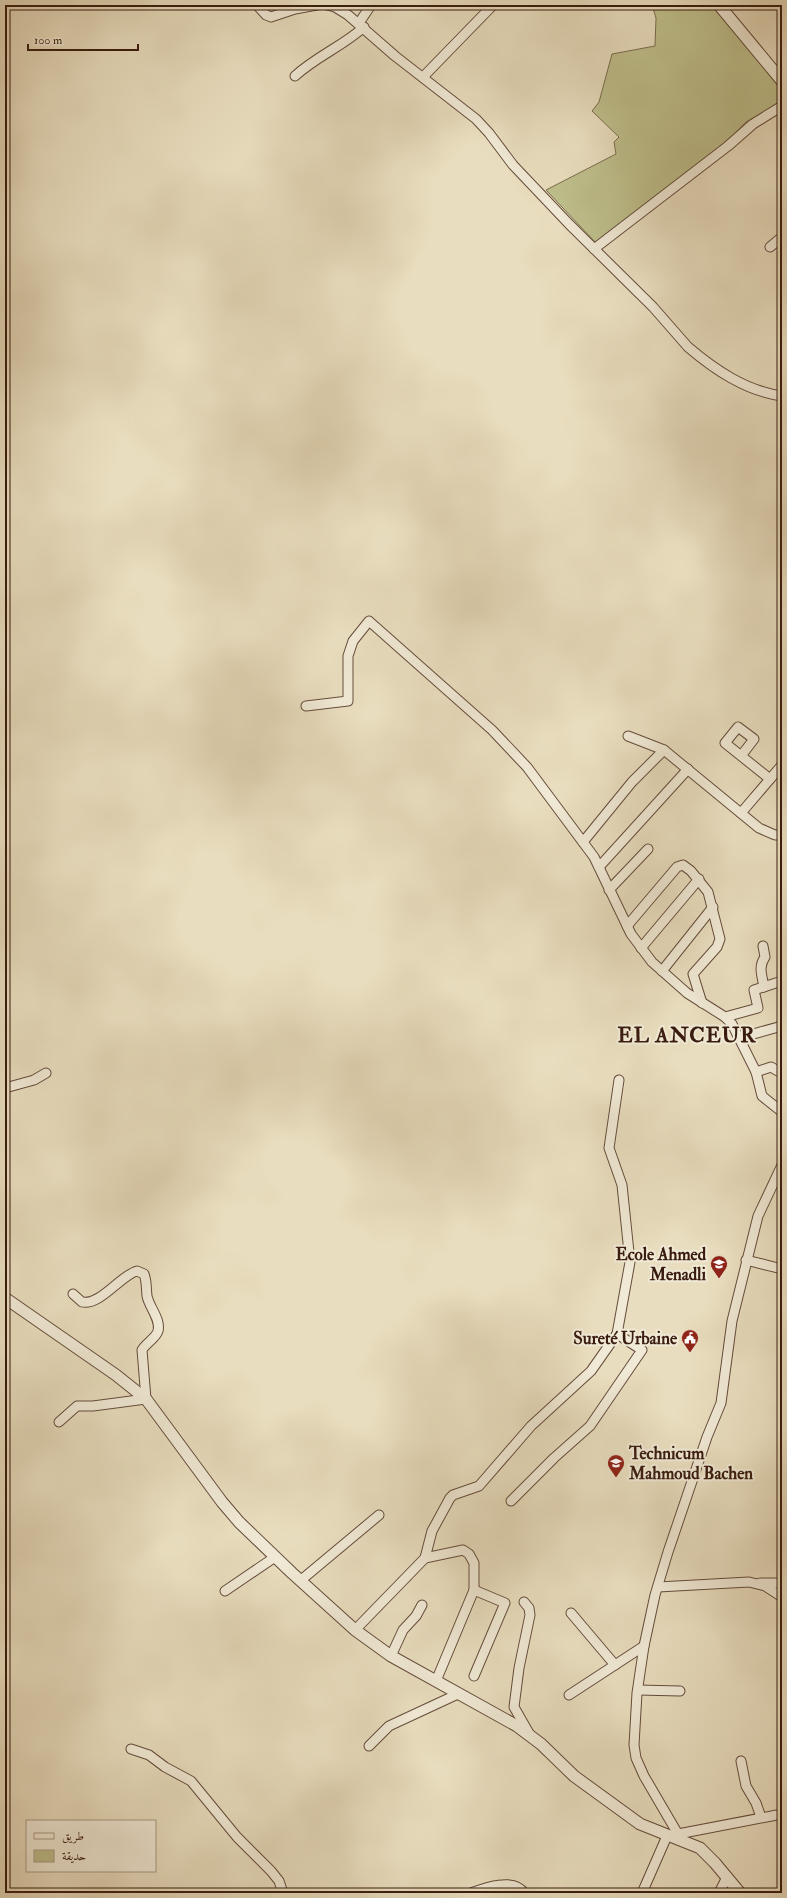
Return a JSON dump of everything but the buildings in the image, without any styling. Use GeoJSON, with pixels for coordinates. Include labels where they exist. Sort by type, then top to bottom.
{"type":"FeatureCollection","features":[{"type":"Feature","properties":{"kind":"street"},"geometry":{"type":"LineString","coordinates":[[257,5],[266,15],[272,17],[295,9],[317,5]]}},
{"type":"Feature","properties":{"kind":"street"},"geometry":{"type":"LineString","coordinates":[[327,5],[335,7],[361,25],[395,56],[460,106],[480,124],[489,133],[512,164],[594,249],[653,307],[688,347],[700,358],[740,384],[760,391],[782,396]]}},
{"type":"Feature","properties":{"kind":"street"},"geometry":{"type":"LineString","coordinates":[[295,76],[309,63],[348,40],[361,25],[371,5]]}},
{"type":"Feature","properties":{"kind":"street"},"geometry":{"type":"LineString","coordinates":[[423,77],[493,5]]}},
{"type":"Feature","properties":{"kind":"street"},"geometry":{"type":"LineString","coordinates":[[719,5],[782,81]]}},
{"type":"Feature","properties":{"kind":"street"},"geometry":{"type":"LineString","coordinates":[[594,249],[728,146],[753,124],[782,106]]}},
{"type":"Feature","properties":{"kind":"street"},"geometry":{"type":"LineString","coordinates":[[770,247],[782,237]]}},
{"type":"Feature","properties":{"kind":"street"},"geometry":{"type":"LineString","coordinates":[[306,706],[348,701],[348,656],[353,641],[369,621],[511,748],[527,767],[583,842],[599,867],[627,926],[641,948],[652,962],[662,971],[702,1003],[726,1017],[732,1024],[756,1072],[762,1096],[782,1112]]}},
{"type":"Feature","properties":{"kind":"street"},"geometry":{"type":"LineString","coordinates":[[628,736],[664,750],[768,833],[782,835]]}},
{"type":"Feature","properties":{"kind":"street"},"geometry":{"type":"LineString","coordinates":[[583,842],[632,782],[664,750]]}},
{"type":"Feature","properties":{"kind":"street"},"geometry":{"type":"LineString","coordinates":[[741,756],[776,777]]}},
{"type":"Feature","properties":{"kind":"street"},"geometry":{"type":"LineString","coordinates":[[741,812],[776,777],[782,766]]}},
{"type":"Feature","properties":{"kind":"street"},"geometry":{"type":"LineString","coordinates":[[599,867],[688,768]]}},
{"type":"Feature","properties":{"kind":"street"},"geometry":{"type":"LineString","coordinates":[[610,890],[648,849]]}},
{"type":"Feature","properties":{"kind":"street"},"geometry":{"type":"LineString","coordinates":[[627,926],[680,865],[686,866],[699,879],[708,892],[720,935],[720,943],[693,974],[702,1003]]}},
{"type":"Feature","properties":{"kind":"street"},"geometry":{"type":"LineString","coordinates":[[641,948],[699,879]]}},
{"type":"Feature","properties":{"kind":"street"},"geometry":{"type":"LineString","coordinates":[[662,971],[713,907]]}},
{"type":"Feature","properties":{"kind":"street"},"geometry":{"type":"LineString","coordinates":[[763,946],[765,957],[760,963],[760,968],[764,987]]}},
{"type":"Feature","properties":{"kind":"street"},"geometry":{"type":"LineString","coordinates":[[726,1017],[758,1008],[754,990],[782,981]]}},
{"type":"Feature","properties":{"kind":"street"},"geometry":{"type":"LineString","coordinates":[[739,1038],[782,1026]]}},
{"type":"Feature","properties":{"kind":"street"},"geometry":{"type":"LineString","coordinates":[[756,1072],[771,1067],[778,1071],[782,1070]]}},
{"type":"Feature","properties":{"kind":"street"},"geometry":{"type":"LineString","coordinates":[[5,1088],[34,1080],[46,1073]]}},
{"type":"Feature","properties":{"kind":"street"},"geometry":{"type":"LineString","coordinates":[[355,1630],[425,1558],[432,1531],[450,1498],[453,1495],[479,1486],[531,1426],[591,1371],[617,1334],[630,1262],[622,1185],[609,1148],[619,1080]]}},
{"type":"Feature","properties":{"kind":"street"},"geometry":{"type":"LineString","coordinates":[[676,1837],[636,1758],[634,1745],[638,1690],[644,1646],[668,1552],[700,1458],[721,1403],[732,1321],[758,1216],[782,1164]]}},
{"type":"Feature","properties":{"kind":"street"},"geometry":{"type":"LineString","coordinates":[[746,1260],[782,1269]]}},
{"type":"Feature","properties":{"kind":"street"},"geometry":{"type":"LineString","coordinates":[[73,1294],[82,1302],[86,1303],[116,1285],[133,1272],[137,1271],[144,1274],[147,1296],[158,1321],[158,1328],[155,1336],[145,1344],[142,1350],[146,1399]]}},
{"type":"Feature","properties":{"kind":"street"},"geometry":{"type":"LineString","coordinates":[[5,1298],[116,1375],[146,1399],[222,1502],[239,1522],[300,1581],[355,1630],[391,1656],[458,1694],[492,1711],[531,1736],[541,1744],[565,1769],[594,1792],[640,1824],[676,1837],[700,1848],[740,1893]]}},
{"type":"Feature","properties":{"kind":"street"},"geometry":{"type":"LineString","coordinates":[[511,1502],[548,1463],[590,1426],[642,1350],[617,1334]]}},
{"type":"Feature","properties":{"kind":"street"},"geometry":{"type":"LineString","coordinates":[[59,1422],[77,1406],[93,1406],[146,1399]]}},
{"type":"Feature","properties":{"kind":"street"},"geometry":{"type":"LineString","coordinates":[[300,1581],[379,1515]]}},
{"type":"Feature","properties":{"kind":"street"},"geometry":{"type":"LineString","coordinates":[[425,1558],[463,1550],[469,1554],[474,1564],[474,1590],[436,1681]]}},
{"type":"Feature","properties":{"kind":"street"},"geometry":{"type":"LineString","coordinates":[[225,1591],[275,1557]]}},
{"type":"Feature","properties":{"kind":"street"},"geometry":{"type":"LineString","coordinates":[[658,1587],[749,1582],[782,1583]]}},
{"type":"Feature","properties":{"kind":"street"},"geometry":{"type":"LineString","coordinates":[[759,1583],[782,1597]]}},
{"type":"Feature","properties":{"kind":"street"},"geometry":{"type":"LineString","coordinates":[[474,1590],[505,1603],[474,1676]]}},
{"type":"Feature","properties":{"kind":"street"},"geometry":{"type":"LineString","coordinates":[[524,1602],[529,1608],[530,1615],[519,1668],[514,1707],[531,1736]]}},
{"type":"Feature","properties":{"kind":"street"},"geometry":{"type":"LineString","coordinates":[[391,1656],[403,1630],[416,1616],[422,1605]]}},
{"type":"Feature","properties":{"kind":"street"},"geometry":{"type":"LineString","coordinates":[[571,1613],[615,1665]]}},
{"type":"Feature","properties":{"kind":"street"},"geometry":{"type":"LineString","coordinates":[[569,1695],[644,1646]]}},
{"type":"Feature","properties":{"kind":"street"},"geometry":{"type":"LineString","coordinates":[[638,1690],[680,1691]]}},
{"type":"Feature","properties":{"kind":"street"},"geometry":{"type":"LineString","coordinates":[[369,1746],[389,1726],[458,1694]]}},
{"type":"Feature","properties":{"kind":"street"},"geometry":{"type":"LineString","coordinates":[[131,1749],[149,1755],[165,1767],[191,1781],[237,1837],[279,1881],[283,1893]]}},
{"type":"Feature","properties":{"kind":"street"},"geometry":{"type":"LineString","coordinates":[[741,1761],[746,1786],[756,1803],[760,1817]]}},
{"type":"Feature","properties":{"kind":"street"},"geometry":{"type":"LineString","coordinates":[[642,1893],[676,1837],[760,1817],[782,1814]]}},
{"type":"Feature","properties":{"kind":"street"},"geometry":{"type":"LineString","coordinates":[[719,1893],[727,1877]]}},
{"type":"Feature","properties":{"kind":"street"},"geometry":{"type":"LineString","coordinates":[[471,1893],[502,1885],[513,1886],[522,1890],[524,1893]]}},
{"type":"Feature","properties":{"kind":"green space"},"geometry":{"type":"Polygon","coordinates":[[[652,5],[712,5],[782,88],[782,102],[746,122],[722,147],[596,243],[546,190],[616,154],[614,142],[619,137],[592,111],[599,102],[612,54],[655,46],[656,18],[652,5]]]}},
{"type":"Feature","properties":{"kind":"place","name":"Ecole Ahmed Menadli"},"geometry":{"type":"Point","coordinates":[719,1279]}},
{"type":"Feature","properties":{"kind":"place","name":"Sureté Urbaine"},"geometry":{"type":"Point","coordinates":[690,1353]}},
{"type":"Feature","properties":{"kind":"place","name":"Technicum Mahmoud Bachen"},"geometry":{"type":"Point","coordinates":[616,1478]}},
{"type":"Feature","properties":{"kind":"district","name":"EL ANCEUR"},"geometry":{"type":"Point","coordinates":[687,1035]}}]}
